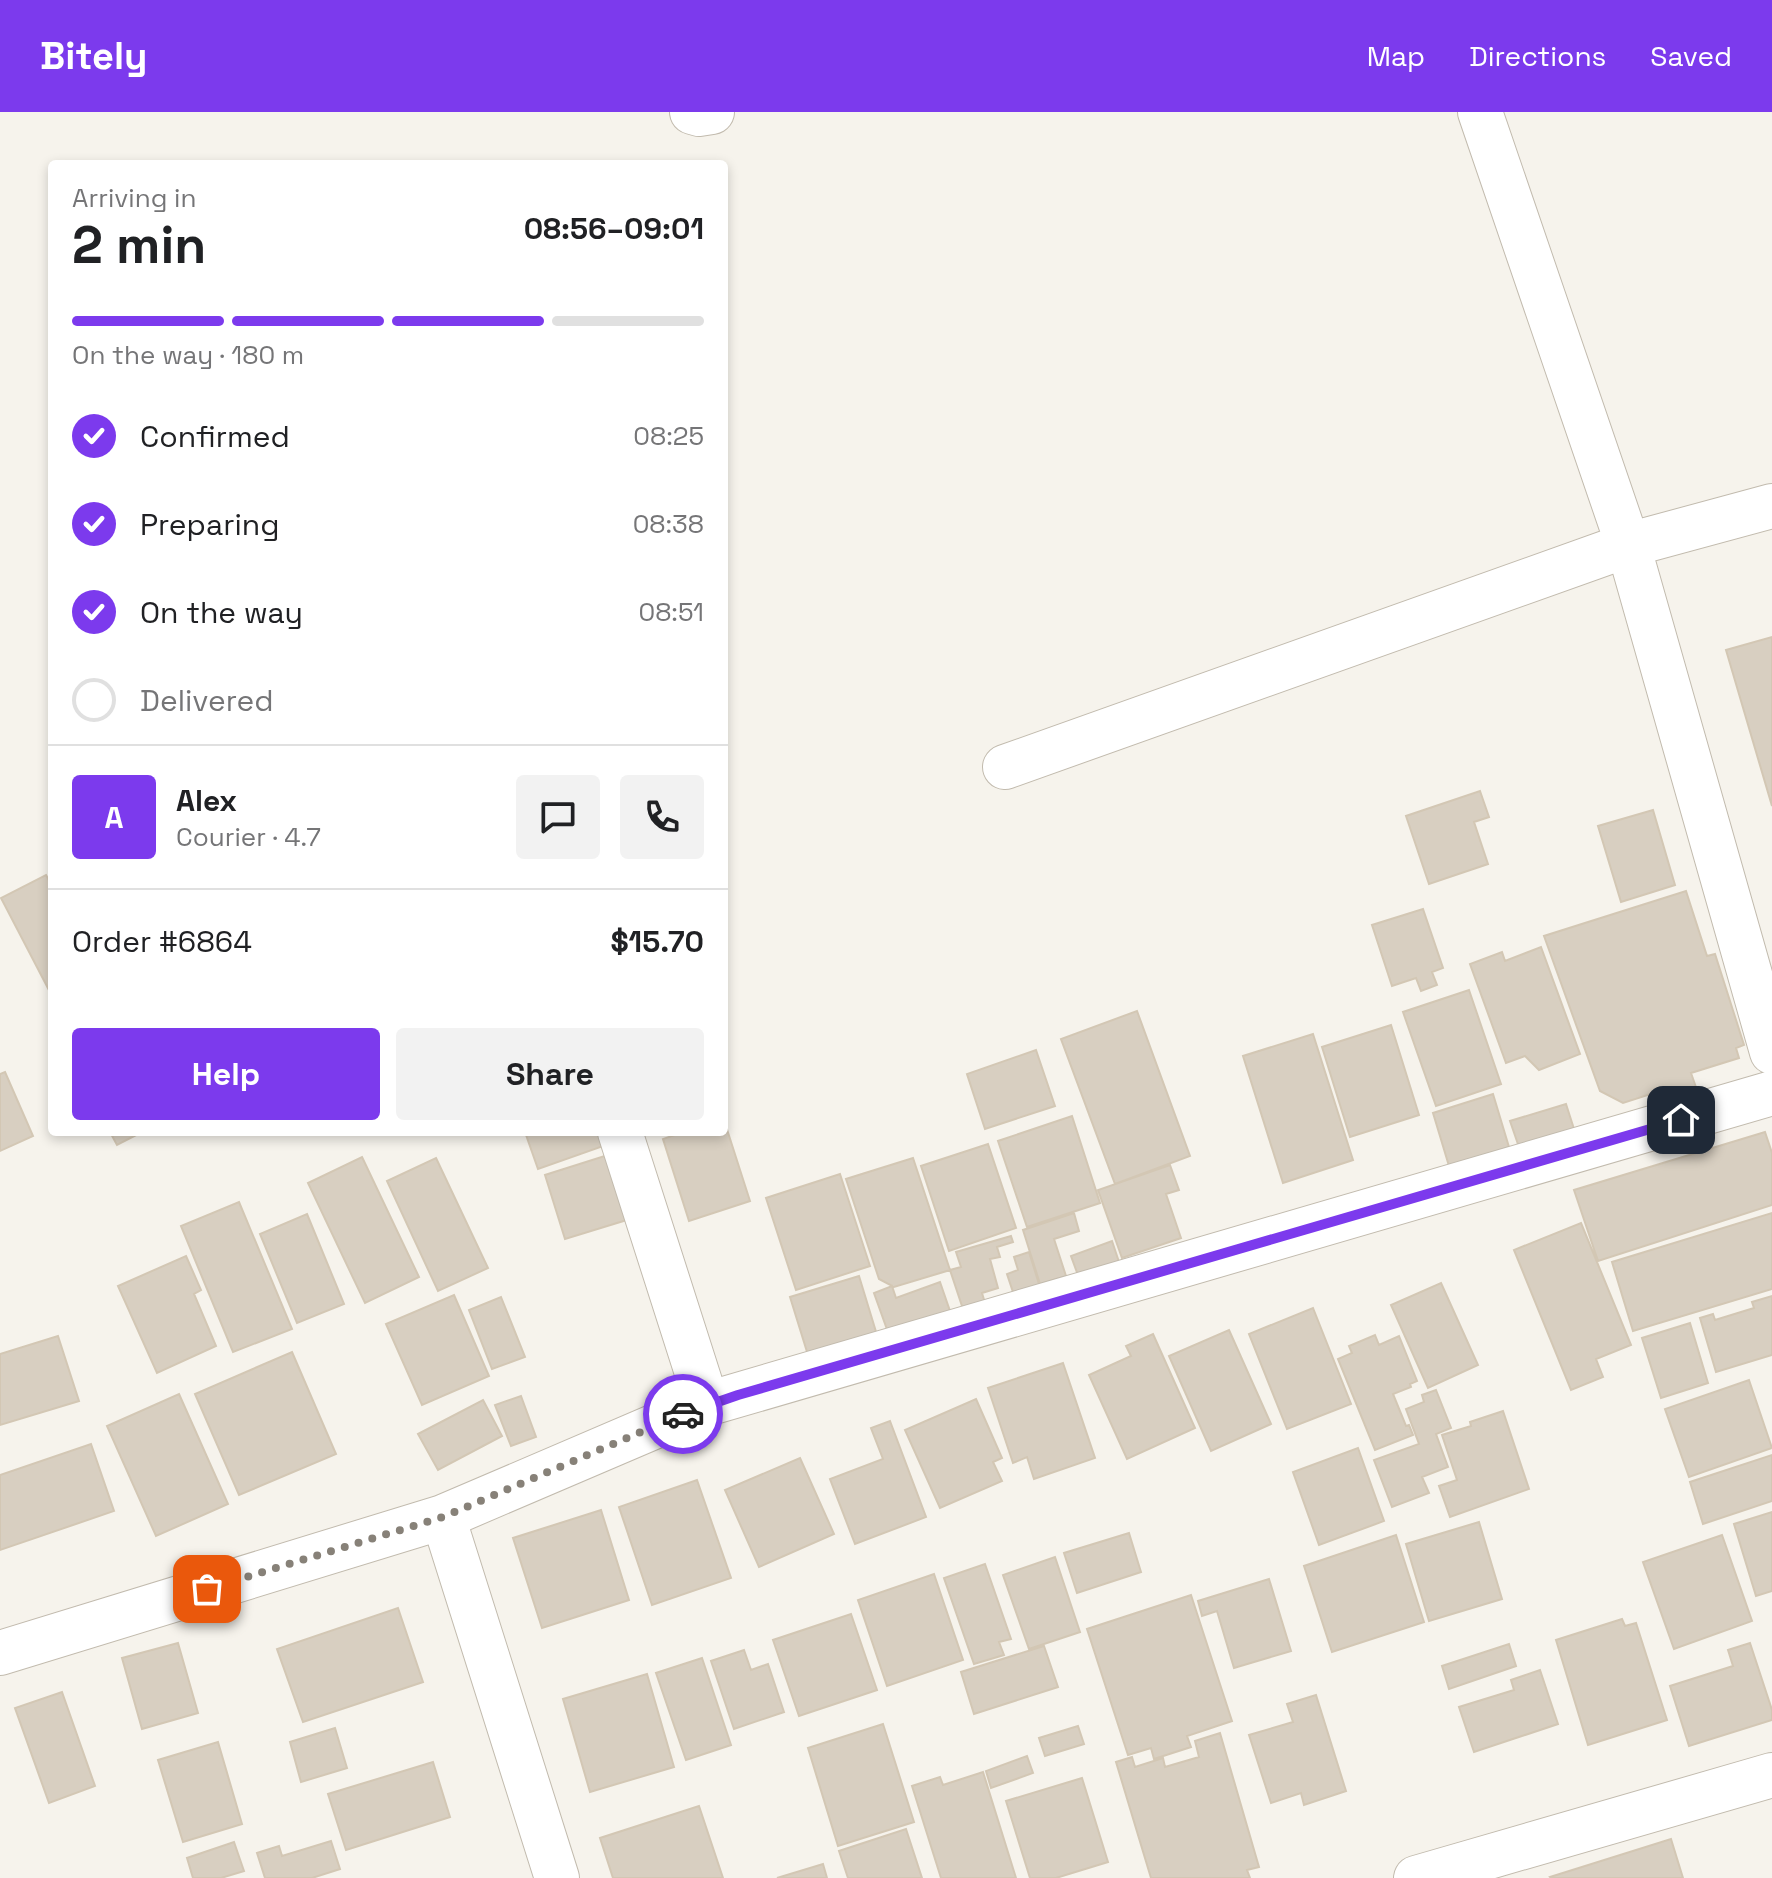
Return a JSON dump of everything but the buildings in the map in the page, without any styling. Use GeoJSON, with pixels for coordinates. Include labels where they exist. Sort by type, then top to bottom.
{"type":"FeatureCollection","features":[{"type":"Feature","properties":{"kind":"street"},"geometry":{"type":"LineString","coordinates":[[692,112],[712,112]]}},
{"type":"Feature","properties":{"kind":"street"},"geometry":{"type":"LineString","coordinates":[[1480,112],[1628,545],[1772,1052]]}},
{"type":"Feature","properties":{"kind":"street"},"geometry":{"type":"LineString","coordinates":[[1005,767],[1628,545],[1772,506]]}},
{"type":"Feature","properties":{"kind":"street"},"geometry":{"type":"LineString","coordinates":[[0,1653],[443,1517],[707,1404],[1772,1093]]}},
{"type":"Feature","properties":{"kind":"street"},"geometry":{"type":"LineString","coordinates":[[621,1136],[707,1404]]}},
{"type":"Feature","properties":{"kind":"street"},"geometry":{"type":"LineString","coordinates":[[443,1517],[557,1878]]}},
{"type":"Feature","properties":{"kind":"street"},"geometry":{"type":"LineString","coordinates":[[1416,1878],[1772,1775]]}},
{"type":"Feature","properties":{"kind":"way so far"},"geometry":{"type":"LineString","coordinates":[[207,1589],[443,1517],[683,1414]]}},
{"type":"Feature","properties":{"kind":"route"},"geometry":{"type":"LineString","coordinates":[[683,1414],[707,1404],[1681,1120]]}}]}
